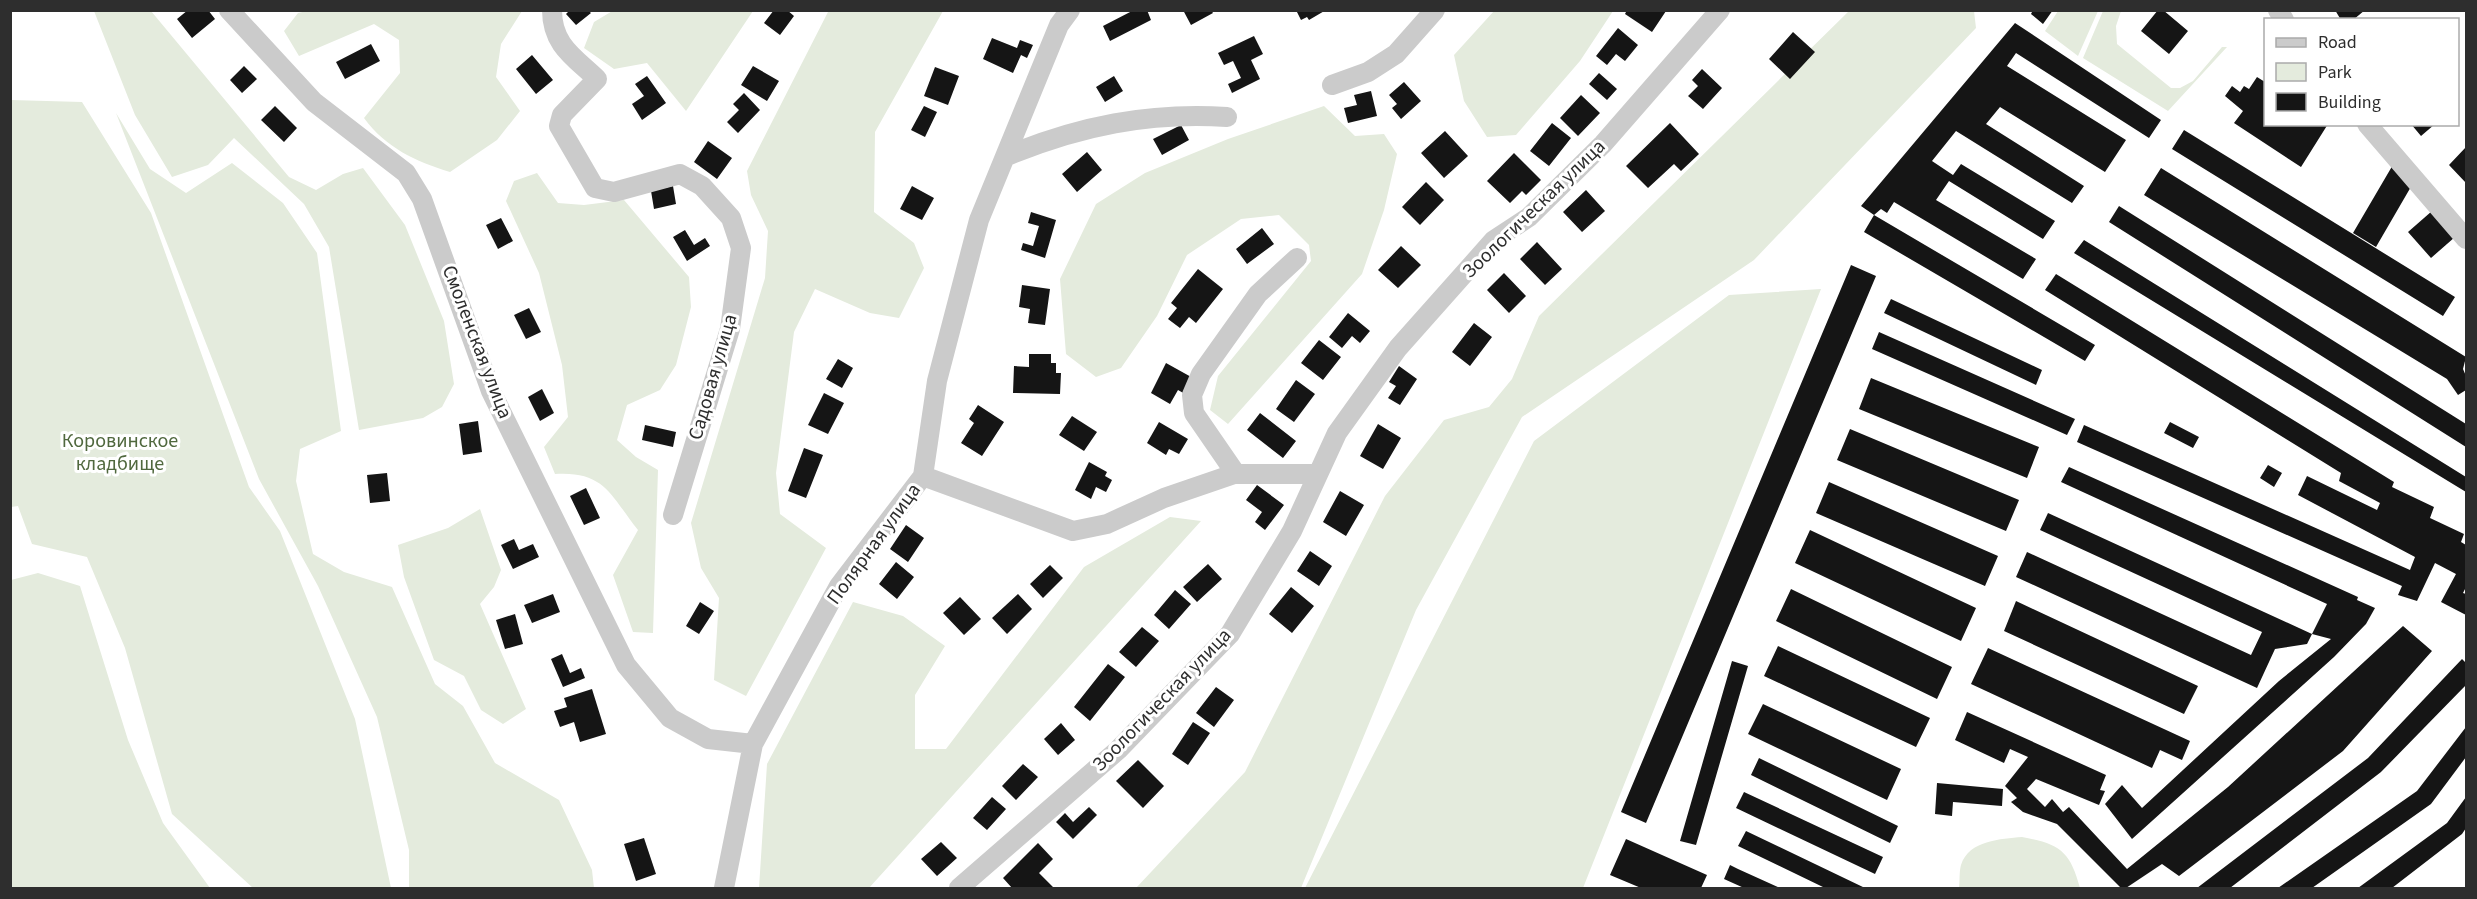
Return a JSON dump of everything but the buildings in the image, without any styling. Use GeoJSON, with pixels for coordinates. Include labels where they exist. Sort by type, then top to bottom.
{"type":"FeatureCollection","features":[{"type":"Feature","properties":{"kind":"street","name":"Смоленская улица"},"geometry":{"type":"LineString","coordinates":[[229,10],[314,102],[406,173],[417,191],[435,231],[491,391],[626,664],[670,718],[708,738],[753,744]]}},
{"type":"Feature","properties":{"kind":"street","name":"Садовая улица"},"geometry":{"type":"LineString","coordinates":[[552,10],[552,25],[559,42],[597,79],[562,115],[559,126],[595,188],[614,192],[680,174],[702,186],[731,218],[741,248],[730,329],[673,515]]}},
{"type":"Feature","properties":{"kind":"street","name":"Полярная улица"},"geometry":{"type":"LineString","coordinates":[[724,888],[753,744],[839,586],[923,476],[940,369],[979,220],[1059,25],[1070,10]]}},
{"type":"Feature","properties":{"kind":"street"},"geometry":{"type":"LineString","coordinates":[[1332,85],[1368,72],[1396,54],[1435,10]]}},
{"type":"Feature","properties":{"kind":"street","name":"Зоологическая улица"},"geometry":{"type":"LineString","coordinates":[[959,888],[1118,750],[1230,634],[1292,531],[1337,434],[1398,348],[1494,240],[1529,217],[1603,144],[1720,10]]}},
{"type":"Feature","properties":{"kind":"street"},"geometry":{"type":"LineString","coordinates":[[1007,156],[1045,140],[1118,121],[1182,114],[1227,117]]}},
{"type":"Feature","properties":{"kind":"street"},"geometry":{"type":"LineString","coordinates":[[2369,126],[2466,238]]}},
{"type":"Feature","properties":{"kind":"street"},"geometry":{"type":"LineString","coordinates":[[1236,474],[1194,413],[1192,395],[1201,374],[1258,294],[1297,258]]}},
{"type":"Feature","properties":{"kind":"street"},"geometry":{"type":"LineString","coordinates":[[923,476],[1073,531],[1107,524],[1164,498],[1236,474],[1318,474]]}},
{"type":"Feature","properties":{"kind":"green space"},"geometry":{"type":"Polygon","coordinates":[[[614,10],[753,11],[686,111],[647,63],[614,69],[584,48],[594,22],[614,10]]]}},
{"type":"Feature","properties":{"kind":"green space"},"geometry":{"type":"Polygon","coordinates":[[[829,10],[943,11],[875,132],[874,212],[914,243],[924,268],[899,318],[870,313],[815,289],[794,332],[776,473],[780,514],[826,548],[746,696],[714,680],[719,598],[701,568],[691,523],[765,278],[768,231],[751,195],[747,171],[829,10]]]}},
{"type":"Feature","properties":{"kind":"green space"},"geometry":{"type":"Polygon","coordinates":[[[94,11],[151,11],[289,177],[316,190],[343,174],[363,168],[405,225],[444,321],[454,384],[442,407],[423,418],[359,430],[329,247],[304,204],[234,138],[208,165],[172,177],[135,115],[94,11]]]}},
{"type":"Feature","properties":{"kind":"green space"},"geometry":{"type":"Polygon","coordinates":[[[307,11],[522,11],[501,44],[496,77],[520,111],[497,140],[450,172],[402,152],[382,138],[364,118],[400,73],[399,40],[374,24],[299,56],[284,31],[298,13],[307,11]]]}},
{"type":"Feature","properties":{"kind":"green space"},"geometry":{"type":"Polygon","coordinates":[[[1494,11],[1613,11],[1580,61],[1516,135],[1487,137],[1464,101],[1454,55],[1494,11]]]}},
{"type":"Feature","properties":{"kind":"green space"},"geometry":{"type":"Polygon","coordinates":[[[1849,11],[1974,11],[1976,28],[1754,260],[1522,417],[1416,610],[1301,888],[1136,888],[1245,772],[1385,496],[1444,420],[1489,407],[1512,379],[1539,316],[1849,11]]]}},
{"type":"Feature","properties":{"kind":"green space"},"geometry":{"type":"Polygon","coordinates":[[[2058,11],[2098,11],[2078,56],[2045,31],[2058,11]]]}},
{"type":"Feature","properties":{"kind":"green space"},"geometry":{"type":"Polygon","coordinates":[[[2103,11],[2121,11],[2116,26],[2117,44],[2171,88],[2180,88],[2193,81],[2222,47],[2227,47],[2168,111],[2083,58],[2103,11]]]}},
{"type":"Feature","properties":{"kind":"green space","name":"Коровинское кладбище"},"geometry":{"type":"Polygon","coordinates":[[[11,100],[82,102],[151,213],[249,487],[280,531],[355,719],[391,888],[253,888],[172,814],[125,648],[87,557],[32,544],[18,506],[11,507],[11,100]]]}},
{"type":"Feature","properties":{"kind":"green space"},"geometry":{"type":"Polygon","coordinates":[[[1324,106],[1355,136],[1384,134],[1397,154],[1384,210],[1362,274],[1228,424],[1210,410],[1218,376],[1311,261],[1309,245],[1279,215],[1241,219],[1187,255],[1157,316],[1121,368],[1096,377],[1066,354],[1060,279],[1096,204],[1145,173],[1228,139],[1324,106]]]}},
{"type":"Feature","properties":{"kind":"green space"},"geometry":{"type":"Polygon","coordinates":[[[116,113],[150,169],[186,193],[232,163],[283,203],[317,253],[341,431],[300,449],[296,481],[313,554],[344,572],[392,587],[435,684],[463,706],[495,763],[559,800],[592,870],[594,888],[409,888],[409,850],[377,717],[318,586],[259,479],[116,113]]]}},
{"type":"Feature","properties":{"kind":"green space"},"geometry":{"type":"Polygon","coordinates":[[[537,173],[558,203],[584,205],[624,200],[689,277],[691,307],[676,365],[660,390],[627,405],[617,440],[636,457],[658,470],[653,633],[633,632],[613,575],[638,530],[613,496],[596,481],[572,474],[555,474],[544,447],[568,417],[562,365],[539,273],[506,201],[514,181],[537,173]]]}},
{"type":"Feature","properties":{"kind":"green space"},"geometry":{"type":"Polygon","coordinates":[[[1821,289],[1583,888],[1305,888],[1534,441],[1729,295],[1821,289]]]}},
{"type":"Feature","properties":{"kind":"green space"},"geometry":{"type":"Polygon","coordinates":[[[480,509],[501,570],[494,587],[480,604],[526,709],[503,724],[481,710],[464,676],[434,660],[404,577],[398,545],[448,528],[480,509]]]}},
{"type":"Feature","properties":{"kind":"green space"},"geometry":{"type":"Polygon","coordinates":[[[1170,517],[1201,521],[869,888],[759,888],[767,764],[853,602],[903,616],[945,646],[915,695],[915,749],[946,749],[1084,567],[1170,517]]]}},
{"type":"Feature","properties":{"kind":"green space"},"geometry":{"type":"Polygon","coordinates":[[[38,573],[80,586],[128,740],[163,823],[210,888],[11,888],[11,580],[38,573]]]}},
{"type":"Feature","properties":{"kind":"green space"},"geometry":{"type":"Polygon","coordinates":[[[2022,837],[2046,843],[2062,851],[2072,865],[2080,888],[1959,888],[1961,865],[1971,850],[1987,842],[2022,837]]]}}]}
